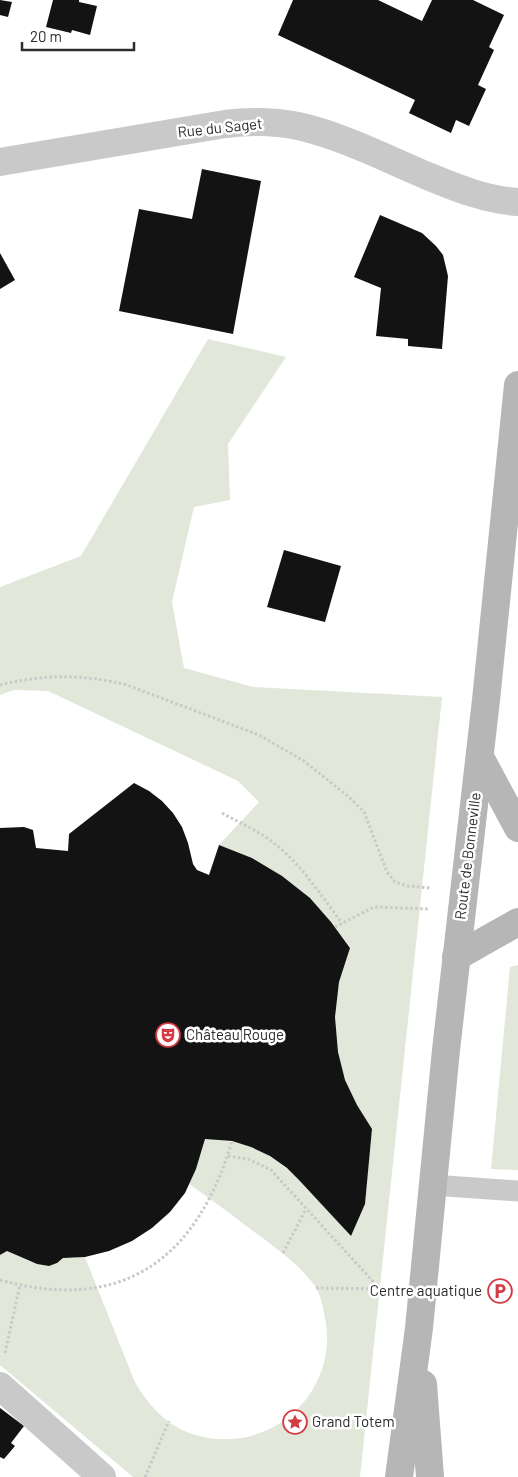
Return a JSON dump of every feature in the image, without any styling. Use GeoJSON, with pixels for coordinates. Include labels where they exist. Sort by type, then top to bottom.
{"type":"FeatureCollection","features":[{"type":"Feature","properties":{"kind":"main road","name":"Route de Bonneville"},"geometry":{"type":"LineString","coordinates":[[399,1477],[419,1328],[432,1185],[501,564],[518,385]]}},
{"type":"Feature","properties":{"kind":"main road"},"geometry":{"type":"LineString","coordinates":[[480,757],[518,828]]}},
{"type":"Feature","properties":{"kind":"main road"},"geometry":{"type":"LineString","coordinates":[[456,957],[518,922]]}},
{"type":"Feature","properties":{"kind":"main road","name":"Route de Bonneville"},"geometry":{"type":"LineString","coordinates":[[419,1328],[430,1477]]}},
{"type":"Feature","properties":{"kind":"street","name":"Rue du Saget"},"geometry":{"type":"LineString","coordinates":[[0,162],[225,124],[271,122],[312,130],[354,145],[473,194],[518,202]]}},
{"type":"Feature","properties":{"kind":"street"},"geometry":{"type":"LineString","coordinates":[[0,1386],[102,1477]]}},
{"type":"Feature","properties":{"kind":"lane"},"geometry":{"type":"LineString","coordinates":[[432,1185],[518,1191]]}},
{"type":"Feature","properties":{"kind":"path"},"geometry":{"type":"LineString","coordinates":[[0,684],[46,676],[94,678],[111,681],[127,685],[259,735],[317,769],[357,804],[368,820],[387,872],[395,882],[464,900]]}},
{"type":"Feature","properties":{"kind":"path"},"geometry":{"type":"LineString","coordinates":[[222,813],[264,836],[287,854],[342,923]]}},
{"type":"Feature","properties":{"kind":"path"},"geometry":{"type":"LineString","coordinates":[[335,927],[374,907],[464,900]]}},
{"type":"Feature","properties":{"kind":"path"},"geometry":{"type":"LineString","coordinates":[[0,1280],[52,1290],[71,1291],[114,1284],[147,1268],[175,1247],[198,1219],[210,1198],[228,1156],[232,1141]]}},
{"type":"Feature","properties":{"kind":"path"},"geometry":{"type":"LineString","coordinates":[[228,1156],[248,1159],[271,1170],[380,1289]]}},
{"type":"Feature","properties":{"kind":"path"},"geometry":{"type":"LineString","coordinates":[[283,1253],[306,1209]]}},
{"type":"Feature","properties":{"kind":"path"},"geometry":{"type":"LineString","coordinates":[[4,1358],[20,1285]]}},
{"type":"Feature","properties":{"kind":"path"},"geometry":{"type":"LineString","coordinates":[[316,1288],[368,1288]]}},
{"type":"Feature","properties":{"kind":"path"},"geometry":{"type":"LineString","coordinates":[[145,1477],[169,1421]]}},
{"type":"Feature","properties":{"kind":"shaded area"},"geometry":{"type":"Polygon","coordinates":[[[208,339],[286,357],[228,444],[230,500],[194,507],[172,602],[184,668],[253,687],[442,697],[360,1477],[133,1477],[0,1365],[0,1255],[7,1251],[36,1264],[43,1265],[56,1263],[63,1258],[85,1257],[134,1380],[156,1410],[179,1428],[205,1437],[241,1438],[259,1434],[290,1416],[303,1403],[314,1387],[326,1354],[325,1318],[322,1302],[315,1286],[294,1263],[189,1184],[196,1169],[205,1139],[245,1145],[266,1154],[293,1174],[351,1236],[365,1204],[372,1129],[357,1105],[345,1080],[338,1052],[335,1017],[339,982],[350,947],[310,898],[252,858],[219,845],[259,802],[238,781],[48,691],[14,690],[0,695],[0,587],[81,556],[208,339]]]}},
{"type":"Feature","properties":{"kind":"shaded area"},"geometry":{"type":"Polygon","coordinates":[[[518,965],[518,1170],[491,1169],[510,967],[518,965]]]}},
{"type":"Feature","properties":{"kind":"building"},"geometry":{"type":"Polygon","coordinates":[[[0,0],[12,2],[8,17],[0,15],[0,0]]]}},
{"type":"Feature","properties":{"kind":"building"},"geometry":{"type":"Polygon","coordinates":[[[53,0],[79,0],[79,2],[97,6],[90,35],[72,30],[71,33],[46,27],[53,0]]]}},
{"type":"Feature","properties":{"kind":"building"},"geometry":{"type":"Polygon","coordinates":[[[293,0],[378,0],[422,21],[432,0],[473,0],[504,15],[489,47],[494,50],[478,85],[486,89],[469,126],[456,120],[451,133],[409,113],[415,100],[278,35],[293,0]]]}},
{"type":"Feature","properties":{"kind":"building"},"geometry":{"type":"Polygon","coordinates":[[[202,169],[261,181],[233,334],[119,311],[139,209],[192,219],[202,169]]]}},
{"type":"Feature","properties":{"kind":"building"},"geometry":{"type":"Polygon","coordinates":[[[380,215],[422,233],[443,255],[448,276],[442,349],[408,346],[408,339],[376,336],[381,288],[354,277],[380,215]]]}},
{"type":"Feature","properties":{"kind":"building"},"geometry":{"type":"Polygon","coordinates":[[[0,253],[15,280],[0,289],[0,253]]]}},
{"type":"Feature","properties":{"kind":"building"},"geometry":{"type":"Polygon","coordinates":[[[284,550],[341,566],[325,622],[267,607],[284,550]]]}},
{"type":"Feature","properties":{"kind":"building","name":"Château Rouge"},"geometry":{"type":"Polygon","coordinates":[[[134,783],[162,801],[173,813],[182,827],[193,864],[197,870],[209,875],[219,845],[252,858],[282,876],[310,898],[350,948],[339,982],[335,1017],[338,1052],[345,1080],[357,1105],[372,1129],[365,1204],[351,1236],[287,1168],[270,1156],[232,1141],[205,1139],[196,1169],[185,1193],[170,1212],[152,1228],[132,1241],[109,1251],[85,1257],[63,1258],[49,1266],[37,1264],[7,1251],[0,1255],[0,828],[24,827],[33,830],[36,848],[68,851],[69,834],[134,783]]]}},
{"type":"Feature","properties":{"kind":"building"},"geometry":{"type":"Polygon","coordinates":[[[0,1408],[24,1426],[11,1443],[15,1446],[4,1459],[0,1457],[0,1408]]]}},
{"type":"Feature","properties":{"kind":"place","name":"Château Rouge"},"geometry":{"type":"Point","coordinates":[168,1035]}},
{"type":"Feature","properties":{"kind":"place","name":"Centre aquatique"},"geometry":{"type":"Point","coordinates":[500,1291]}},
{"type":"Feature","properties":{"kind":"place","name":"Grand Totem"},"geometry":{"type":"Point","coordinates":[295,1422]}}]}
